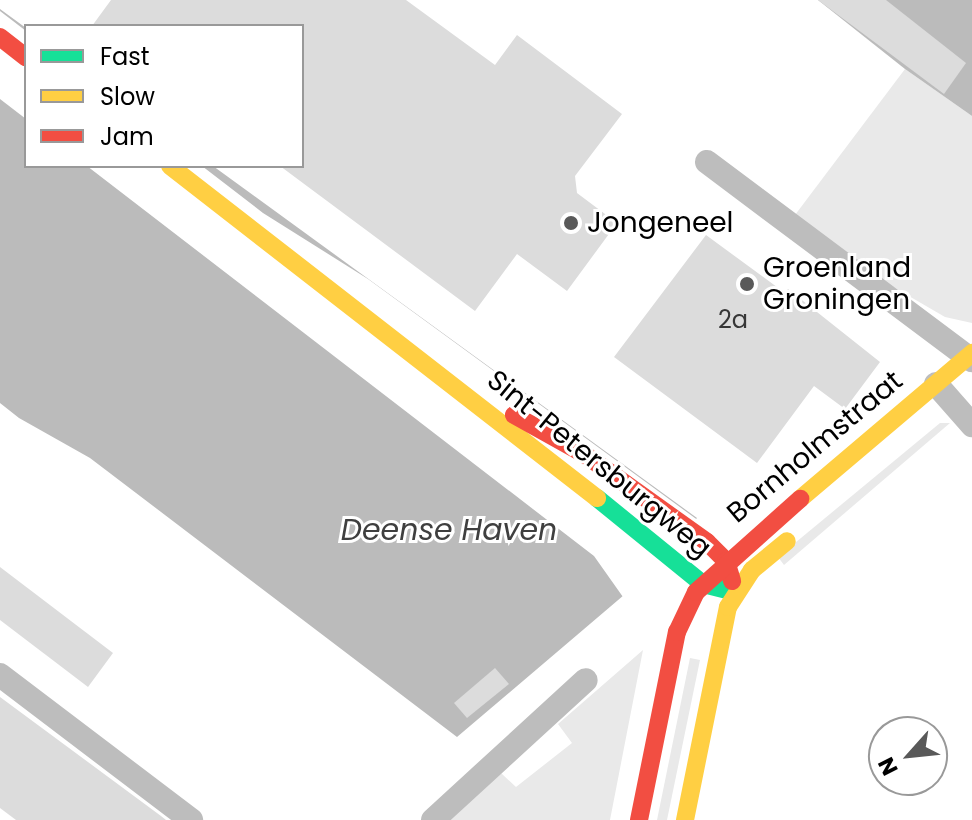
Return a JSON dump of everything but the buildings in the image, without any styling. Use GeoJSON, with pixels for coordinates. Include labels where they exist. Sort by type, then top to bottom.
{"type":"FeatureCollection","features":[{"type":"Feature","properties":{"kind":"street"},"geometry":{"type":"LineString","coordinates":[[0,37],[24,55]]}},
{"type":"Feature","properties":{"kind":"street"},"geometry":{"type":"LineString","coordinates":[[707,162],[971,357]]}},
{"type":"Feature","properties":{"kind":"street","name":"Sint-Petersburgweg"},"geometry":{"type":"LineString","coordinates":[[173,168],[451,380],[703,584],[736,592]]}},
{"type":"Feature","properties":{"kind":"street","name":"Bornholmstraat"},"geometry":{"type":"LineString","coordinates":[[639,820],[677,632],[703,584],[726,561],[948,396],[971,357]]}},
{"type":"Feature","properties":{"kind":"street","name":"Sint-Petersburgweg"},"geometry":{"type":"LineString","coordinates":[[451,380],[584,454],[694,532],[726,561],[736,592]]}},
{"type":"Feature","properties":{"kind":"street"},"geometry":{"type":"LineString","coordinates":[[948,396],[972,425]]}},
{"type":"Feature","properties":{"kind":"street","name":"Bornholmstraat"},"geometry":{"type":"LineString","coordinates":[[685,820],[723,622],[736,592],[801,529]]}},
{"type":"Feature","properties":{"kind":"street"},"geometry":{"type":"LineString","coordinates":[[0,675],[191,820]]}},
{"type":"Feature","properties":{"kind":"street"},"geometry":{"type":"LineString","coordinates":[[433,820],[586,680]]}},
{"type":"Feature","properties":{"kind":"shaded area"},"geometry":{"type":"Polygon","coordinates":[[[905,69],[972,116],[972,323],[945,317],[883,281],[795,215],[905,69]]]}},
{"type":"Feature","properties":{"kind":"shaded area"},"geometry":{"type":"Polygon","coordinates":[[[940,423],[950,423],[784,565],[778,557],[940,423]]]}},
{"type":"Feature","properties":{"kind":"shaded area"},"geometry":{"type":"Polygon","coordinates":[[[643,650],[610,820],[446,820],[501,773],[516,787],[572,743],[558,724],[643,650]]]}},
{"type":"Feature","properties":{"kind":"shaded area"},"geometry":{"type":"Polygon","coordinates":[[[690,658],[700,660],[667,820],[657,820],[690,658]]]}},
{"type":"Feature","properties":{"kind":"water"},"geometry":{"type":"Polygon","coordinates":[[[818,0],[972,0],[972,116],[905,69],[818,0]]]}},
{"type":"Feature","properties":{"kind":"water","name":"Deense Haven"},"geometry":{"type":"Polygon","coordinates":[[[0,9],[24,27],[24,168],[216,168],[697,518],[624,595],[457,737],[90,458],[19,418],[0,403],[0,9]]]}},
{"type":"Feature","properties":{"kind":"pier"},"geometry":{"type":"Polygon","coordinates":[[[0,11],[24,29],[24,117],[0,99],[0,11]]]}},
{"type":"Feature","properties":{"kind":"pier"},"geometry":{"type":"Polygon","coordinates":[[[90,168],[205,168],[263,213],[368,279],[699,521],[623,597],[594,556],[90,168]]]}},
{"type":"Feature","properties":{"kind":"traffic: fast"},"geometry":{"type":"LineString","coordinates":[[597,498],[703,584],[736,592]]}},
{"type":"Feature","properties":{"kind":"traffic: slow"},"geometry":{"type":"LineString","coordinates":[[173,168],[597,498]]}},
{"type":"Feature","properties":{"kind":"traffic: slow"},"geometry":{"type":"LineString","coordinates":[[800,499],[972,353]]}},
{"type":"Feature","properties":{"kind":"traffic: slow"},"geometry":{"type":"LineString","coordinates":[[685,820],[728,607],[752,570],[787,541]]}},
{"type":"Feature","properties":{"kind":"traffic: jam"},"geometry":{"type":"LineString","coordinates":[[0,37],[24,55]]}},
{"type":"Feature","properties":{"kind":"traffic: jam"},"geometry":{"type":"LineString","coordinates":[[514,415],[584,454],[707,542],[726,561],[732,581]]}},
{"type":"Feature","properties":{"kind":"traffic: jam"},"geometry":{"type":"LineString","coordinates":[[639,820],[677,632],[696,592],[800,499]]}},
{"type":"Feature","properties":{"kind":"place","name":"Jongeneel"},"geometry":{"type":"Point","coordinates":[571,223]}},
{"type":"Feature","properties":{"kind":"place","name":"Groenland Groningen"},"geometry":{"type":"Point","coordinates":[747,284]}}]}
